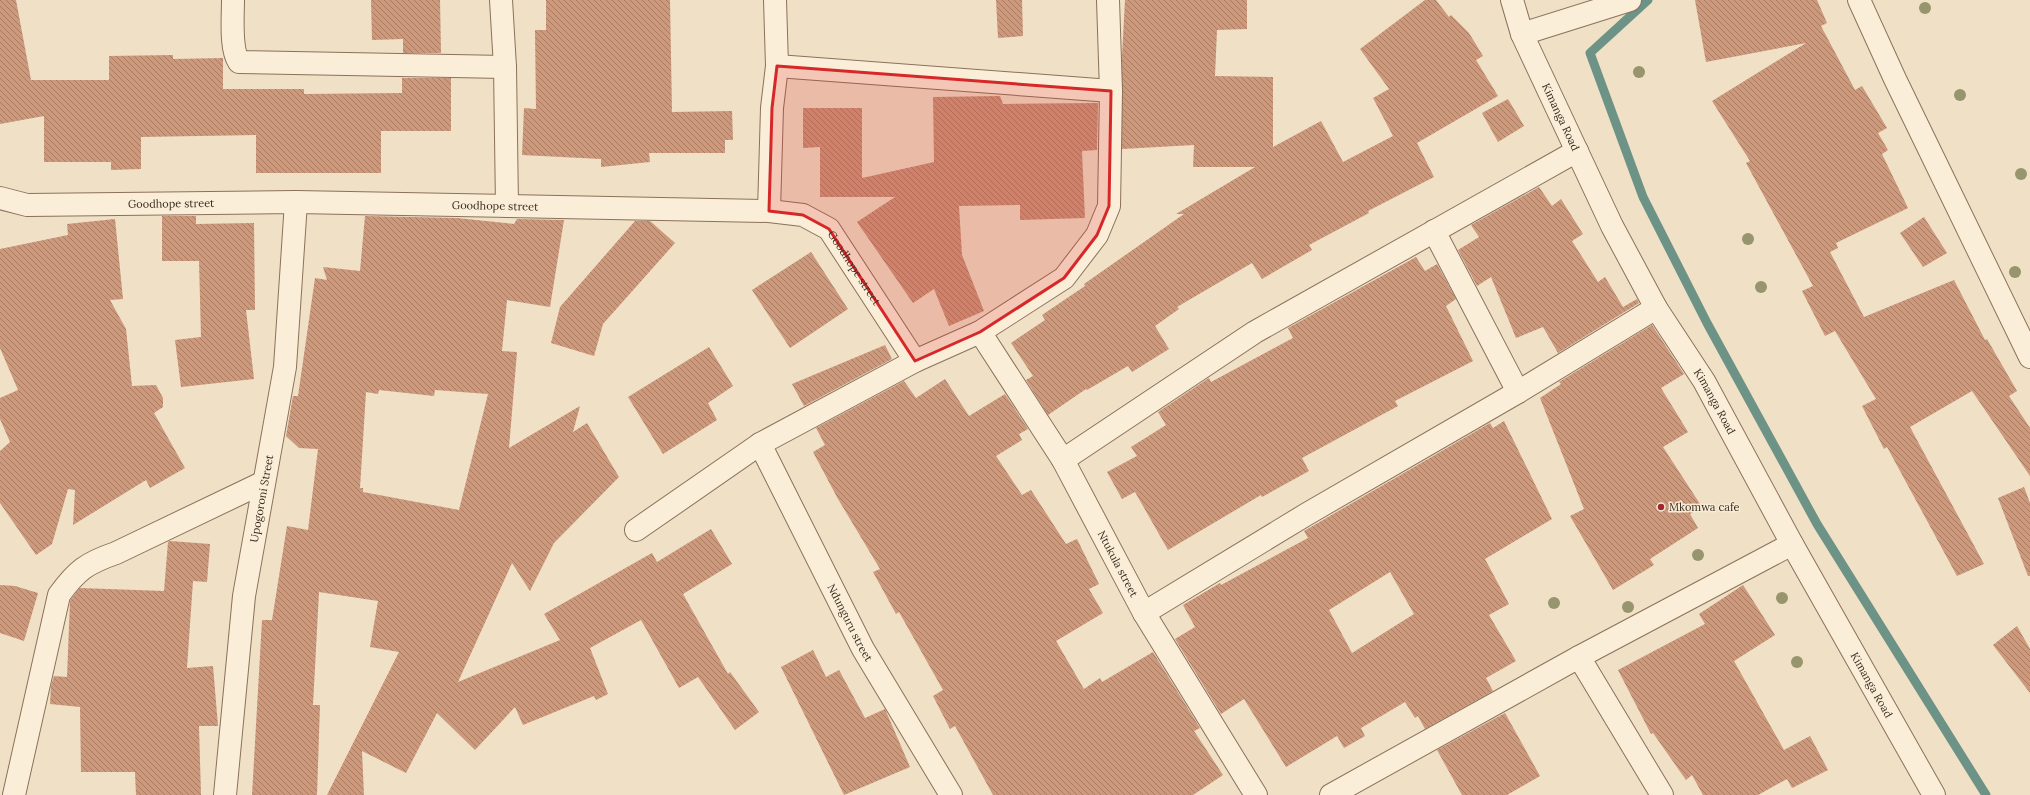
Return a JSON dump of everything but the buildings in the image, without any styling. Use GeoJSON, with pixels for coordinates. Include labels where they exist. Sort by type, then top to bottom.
{"type":"FeatureCollection","features":[{"type":"Feature","properties":{"kind":"street"},"geometry":{"type":"LineString","coordinates":[[233,0],[235,56],[239,62],[505,67]]}},
{"type":"Feature","properties":{"kind":"street"},"geometry":{"type":"LineString","coordinates":[[501,0],[505,67],[507,206]]}},
{"type":"Feature","properties":{"kind":"street"},"geometry":{"type":"LineString","coordinates":[[769,211],[772,108],[777,66],[775,0]]}},
{"type":"Feature","properties":{"kind":"street"},"geometry":{"type":"LineString","coordinates":[[636,530],[760,444],[915,361],[980,332],[1064,278],[1097,234],[1109,206],[1111,91],[1108,0]]}},
{"type":"Feature","properties":{"kind":"street","name":"Kimanga Road"},"geometry":{"type":"LineString","coordinates":[[1512,0],[1522,34],[1612,226],[1656,308],[1704,381],[1792,544],[1934,795]]}},
{"type":"Feature","properties":{"kind":"street"},"geometry":{"type":"LineString","coordinates":[[1522,34],[1630,0]]}},
{"type":"Feature","properties":{"kind":"street"},"geometry":{"type":"LineString","coordinates":[[1859,0],[1895,78],[2030,357]]}},
{"type":"Feature","properties":{"kind":"street"},"geometry":{"type":"LineString","coordinates":[[777,66],[1111,91]]}},
{"type":"Feature","properties":{"kind":"street"},"geometry":{"type":"LineString","coordinates":[[1063,460],[1255,332],[1577,151]]}},
{"type":"Feature","properties":{"kind":"street","name":"Goodhope street"},"geometry":{"type":"LineString","coordinates":[[0,198],[27,205],[296,202],[769,211],[803,215],[829,228],[915,361]]}},
{"type":"Feature","properties":{"kind":"street","name":"Upogoroni Street"},"geometry":{"type":"LineString","coordinates":[[225,795],[244,596],[285,367],[296,202]]}},
{"type":"Feature","properties":{"kind":"street"},"geometry":{"type":"LineString","coordinates":[[1434,231],[1518,392]]}},
{"type":"Feature","properties":{"kind":"street"},"geometry":{"type":"LineString","coordinates":[[1144,613],[1307,514],[1518,392],[1656,308]]}},
{"type":"Feature","properties":{"kind":"street","name":"Ntukula street"},"geometry":{"type":"LineString","coordinates":[[980,332],[1063,460],[1144,613],[1256,795]]}},
{"type":"Feature","properties":{"kind":"street","name":"Ndunguru street"},"geometry":{"type":"LineString","coordinates":[[760,444],[863,648],[951,795]]}},
{"type":"Feature","properties":{"kind":"street"},"geometry":{"type":"LineString","coordinates":[[14,795],[59,595],[72,576],[94,561],[116,553],[264,482]]}},
{"type":"Feature","properties":{"kind":"street"},"geometry":{"type":"LineString","coordinates":[[1331,795],[1579,657],[1792,544]]}},
{"type":"Feature","properties":{"kind":"street"},"geometry":{"type":"LineString","coordinates":[[1579,657],[1662,795]]}},
{"type":"Feature","properties":{"kind":"highlighted area"},"geometry":{"type":"Polygon","coordinates":[[[777,66],[1111,91],[1109,206],[1097,235],[1064,278],[980,332],[915,361],[829,229],[803,215],[769,211],[772,108],[777,66]]]}},
{"type":"Feature","properties":{"kind":"waterway"},"geometry":{"type":"LineString","coordinates":[[1648,0],[1590,53],[1643,197],[1707,323],[1817,524],[1986,795]]}},
{"type":"Feature","properties":{"kind":"place","name":"Mkomwa cafe"},"geometry":{"type":"Point","coordinates":[1661,507]}}]}
